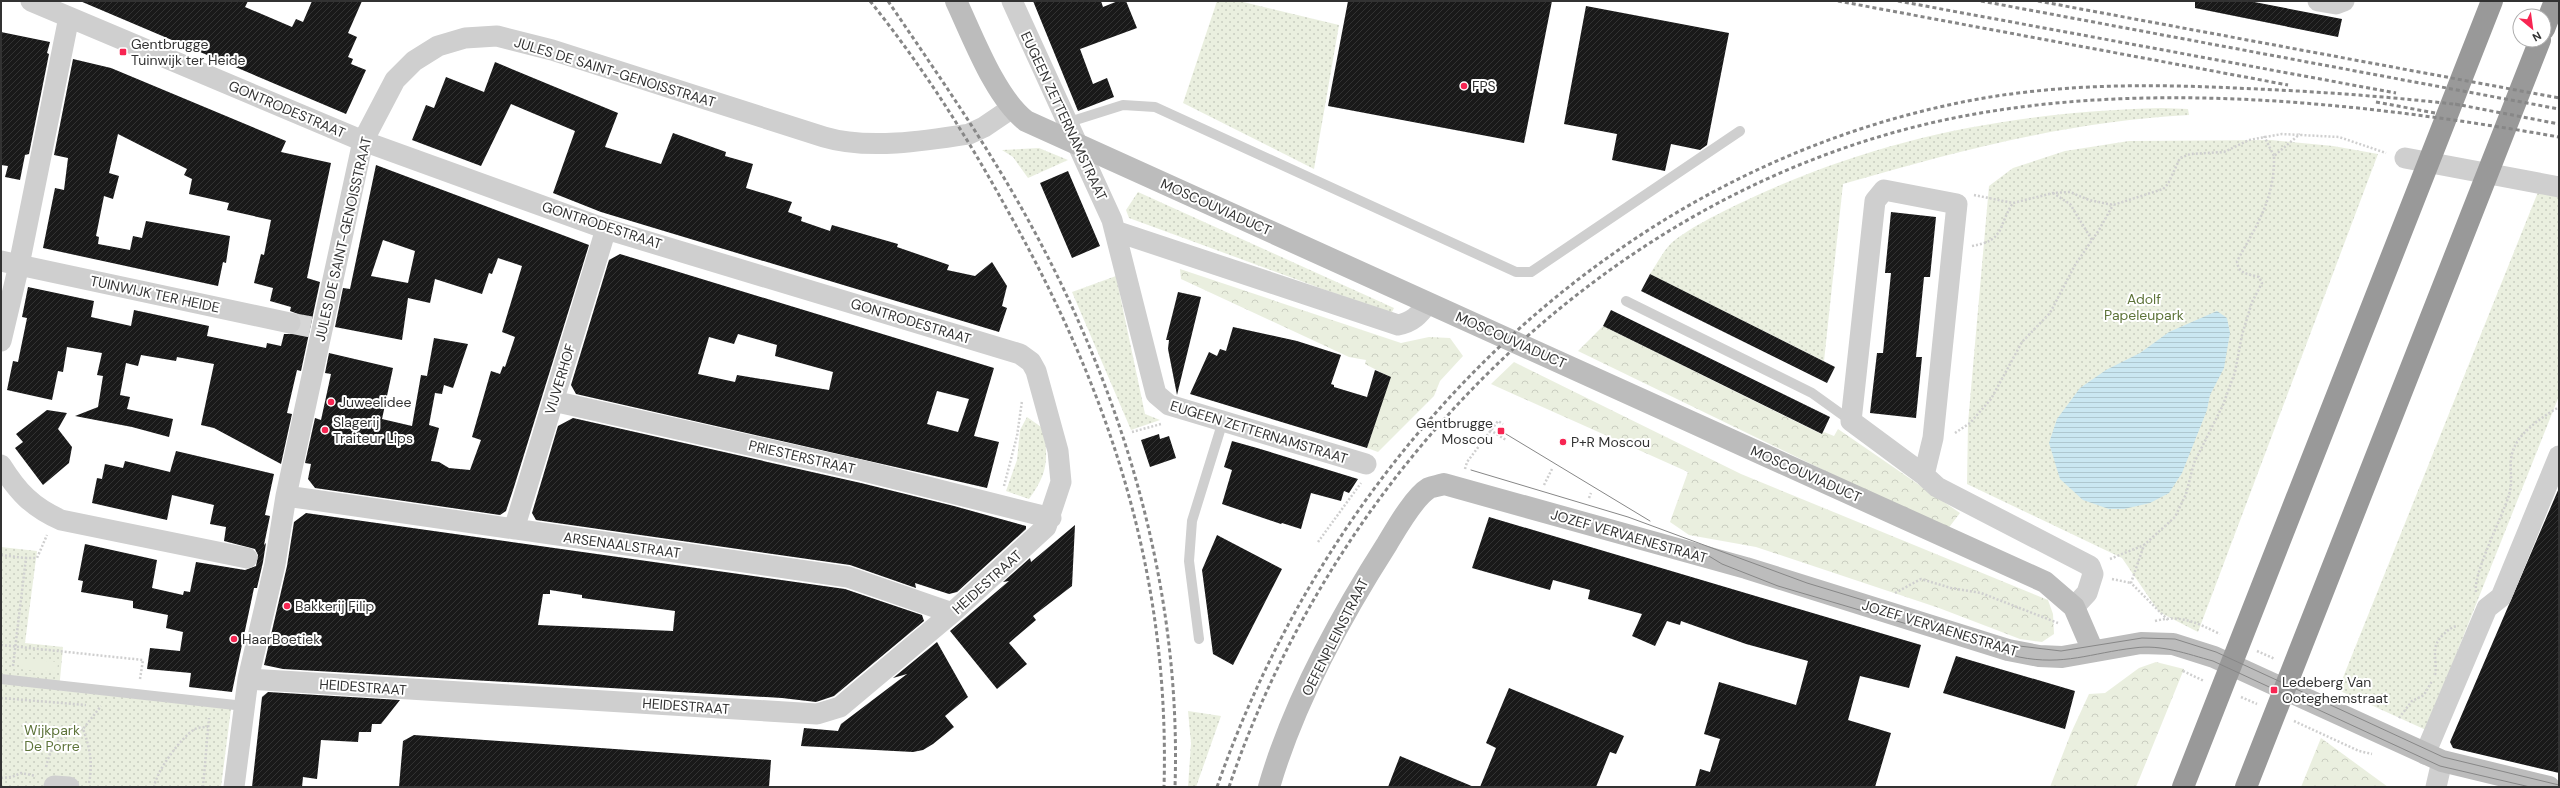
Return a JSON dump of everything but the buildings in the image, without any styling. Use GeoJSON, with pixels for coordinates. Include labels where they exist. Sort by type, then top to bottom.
{"type":"FeatureCollection","features":[{"type":"Feature","properties":{"kind":"highway"},"geometry":{"type":"LineString","coordinates":[[2182,787],[2492,1]]}},
{"type":"Feature","properties":{"kind":"highway"},"geometry":{"type":"LineString","coordinates":[[2246,787],[2537,48]]}},
{"type":"Feature","properties":{"kind":"street","name":"GONTRODESTRAAT"},"geometry":{"type":"LineString","coordinates":[[31,1],[363,141],[606,229],[1020,354],[1031,362],[1036,371],[1058,451],[1061,482],[1051,518]]}},
{"type":"Feature","properties":{"kind":"street","name":"MOSCOUVIADUCT"},"geometry":{"type":"LineString","coordinates":[[956,1],[997,85],[1012,108],[1039,127],[2045,582],[2074,607],[2093,651]]}},
{"type":"Feature","properties":{"kind":"street","name":"EUGEEN ZETTERNAMSTRAAT"},"geometry":{"type":"LineString","coordinates":[[1012,1],[1066,123],[1112,220],[1156,394],[1169,405],[1366,464]]}},
{"type":"Feature","properties":{"kind":"street"},"geometry":{"type":"LineString","coordinates":[[2318,1],[2336,4],[2344,1]]}},
{"type":"Feature","properties":{"kind":"street"},"geometry":{"type":"LineString","coordinates":[[1,341],[10,263],[69,17]]}},
{"type":"Feature","properties":{"kind":"street","name":"JULES DE SAINT-GENOISSTRAAT"},"geometry":{"type":"LineString","coordinates":[[234,787],[248,680],[261,561],[286,496],[363,141],[395,80],[414,62],[438,46],[465,38],[497,36],[552,50],[838,142],[869,144],[969,134],[984,127],[1012,108]]}},
{"type":"Feature","properties":{"kind":"street"},"geometry":{"type":"LineString","coordinates":[[2405,158],[2559,187]]}},
{"type":"Feature","properties":{"kind":"street"},"geometry":{"type":"LineString","coordinates":[[1924,475],[1933,438],[1958,204],[1884,190],[1875,201],[1850,421],[1924,475],[1937,487],[2090,566],[2093,574],[2087,594],[2074,607]]}},
{"type":"Feature","properties":{"kind":"street","name":"VIJVERHOF"},"geometry":{"type":"LineString","coordinates":[[514,529],[606,229]]}},
{"type":"Feature","properties":{"kind":"street"},"geometry":{"type":"LineString","coordinates":[[1115,230],[1398,325],[1409,323],[1419,316],[1428,303]]}},
{"type":"Feature","properties":{"kind":"street","name":"TUINWIJK TER HEIDE"},"geometry":{"type":"LineString","coordinates":[[10,263],[290,322]]}},
{"type":"Feature","properties":{"kind":"street","name":"PRIESTERSTRAAT"},"geometry":{"type":"LineString","coordinates":[[553,401],[864,471],[1051,518]]}},
{"type":"Feature","properties":{"kind":"street"},"geometry":{"type":"LineString","coordinates":[[2436,787],[2433,758],[2477,629],[2487,608],[2501,596],[2559,456]]}},
{"type":"Feature","properties":{"kind":"street"},"geometry":{"type":"LineString","coordinates":[[1,465],[13,484],[40,510],[56,517],[261,561]]}},
{"type":"Feature","properties":{"kind":"street","name":"JOZEF VERVAENESTRAAT"},"geometry":{"type":"LineString","coordinates":[[1419,498],[1429,488],[1444,484],[1454,485],[1722,564],[1746,568],[2014,651],[2062,656],[2141,643],[2173,644],[2214,657],[2433,758],[2549,787]]}},
{"type":"Feature","properties":{"kind":"street","name":"ARSENAALSTRAAT"},"geometry":{"type":"LineString","coordinates":[[286,496],[848,577],[952,613]]}},
{"type":"Feature","properties":{"kind":"street","name":"OEFENPLEINSTRAAT"},"geometry":{"type":"LineString","coordinates":[[1269,787],[1307,687],[1351,600],[1399,524],[1419,498]]}},
{"type":"Feature","properties":{"kind":"street","name":"HEIDESTRAAT"},"geometry":{"type":"LineString","coordinates":[[248,680],[817,714],[840,707],[952,613],[1030,543],[1046,527],[1051,518]]}},
{"type":"Feature","properties":{"kind":"lane"},"geometry":{"type":"LineString","coordinates":[[1066,123],[1123,105],[1155,107],[1516,272],[1531,272],[1740,131]]}},
{"type":"Feature","properties":{"kind":"lane"},"geometry":{"type":"LineString","coordinates":[[1626,301],[1812,393],[1850,421]]}},
{"type":"Feature","properties":{"kind":"lane"},"geometry":{"type":"LineString","coordinates":[[1199,639],[1189,561],[1192,521],[1223,421]]}},
{"type":"Feature","properties":{"kind":"lane"},"geometry":{"type":"LineString","coordinates":[[6,679],[244,706]]}},
{"type":"Feature","properties":{"kind":"path"},"geometry":{"type":"LineString","coordinates":[[2274,156],[2300,134]]}},
{"type":"Feature","properties":{"kind":"path"},"geometry":{"type":"LineString","coordinates":[[1958,204],[1966,195],[1983,196],[2013,202],[2053,192],[2070,192],[2113,205],[2163,189],[2168,184],[2180,158],[2190,154],[2224,152],[2264,136],[2300,134],[2339,137],[2405,158]]}},
{"type":"Feature","properties":{"kind":"path"},"geometry":{"type":"LineString","coordinates":[[2090,566],[2144,545],[2175,516],[2186,494],[2194,463],[2223,405],[2235,372],[2242,335],[2252,302],[2262,283],[2259,277],[2242,272],[2238,268],[2237,261],[2271,194],[2274,176],[2274,156],[2264,136]]}},
{"type":"Feature","properties":{"kind":"path"},"geometry":{"type":"LineString","coordinates":[[2053,192],[2070,204],[2092,240]]}},
{"type":"Feature","properties":{"kind":"path"},"geometry":{"type":"LineString","coordinates":[[1953,249],[1990,243],[1998,234],[2013,202]]}},
{"type":"Feature","properties":{"kind":"path"},"geometry":{"type":"LineString","coordinates":[[1933,438],[1947,439],[1970,423],[1991,399],[2022,342],[2050,313],[2075,265],[2113,205]]}},
{"type":"Feature","properties":{"kind":"path"},"geometry":{"type":"LineString","coordinates":[[997,505],[1017,436],[1023,398]]}},
{"type":"Feature","properties":{"kind":"path"},"geometry":{"type":"LineString","coordinates":[[2487,608],[2477,601],[2474,584],[2510,493],[2510,457],[2518,441],[2534,424],[2559,407]]}},
{"type":"Feature","properties":{"kind":"path"},"geometry":{"type":"LineString","coordinates":[[1490,430],[1506,440]]}},
{"type":"Feature","properties":{"kind":"path"},"geometry":{"type":"LineString","coordinates":[[1318,542],[1363,480],[1366,464]]}},
{"type":"Feature","properties":{"kind":"path"},"geometry":{"type":"LineString","coordinates":[[1544,485],[1552,469]]}},
{"type":"Feature","properties":{"kind":"path"},"geometry":{"type":"LineString","coordinates":[[1589,498],[1591,493]]}},
{"type":"Feature","properties":{"kind":"path"},"geometry":{"type":"LineString","coordinates":[[1,555],[37,558],[56,517]]}},
{"type":"Feature","properties":{"kind":"path"},"geometry":{"type":"LineString","coordinates":[[2144,545],[2131,583],[2172,624],[2175,639],[2173,644]]}},
{"type":"Feature","properties":{"kind":"path"},"geometry":{"type":"LineString","coordinates":[[8,698],[6,679],[16,646],[26,558]]}},
{"type":"Feature","properties":{"kind":"path"},"geometry":{"type":"LineString","coordinates":[[1880,610],[1882,606],[1900,589],[1921,579],[1951,588],[1981,593],[2061,624]]}},
{"type":"Feature","properties":{"kind":"path"},"geometry":{"type":"LineString","coordinates":[[2390,738],[2397,719],[2412,701],[2424,695],[2434,678],[2435,671],[2433,654],[2435,644],[2441,636],[2455,626],[2477,629]]}},
{"type":"Feature","properties":{"kind":"path"},"geometry":{"type":"LineString","coordinates":[[1,645],[143,660],[138,694]]}},
{"type":"Feature","properties":{"kind":"path"},"geometry":{"type":"LineString","coordinates":[[1,778],[12,777],[21,773],[56,783],[55,743],[65,734],[83,729],[110,691]]}},
{"type":"Feature","properties":{"kind":"path"},"geometry":{"type":"LineString","coordinates":[[203,787],[209,718]]}},
{"type":"Feature","properties":{"kind":"path"},"geometry":{"type":"LineString","coordinates":[[154,787],[155,776],[186,737],[196,728],[208,727]]}},
{"type":"Feature","properties":{"kind":"path"},"geometry":{"type":"LineString","coordinates":[[83,729],[90,747],[92,767],[88,787]]}},
{"type":"Feature","properties":{"kind":"green space"},"geometry":{"type":"Polygon","coordinates":[[[1217,1],[1239,1],[1339,25],[1314,169],[1183,103],[1217,1]]]}},
{"type":"Feature","properties":{"kind":"green space"},"geometry":{"type":"Polygon","coordinates":[[[2161,108],[2188,109],[2189,115],[2145,118],[2101,124],[2014,139],[1928,160],[1843,184],[1824,361],[1650,274],[1671,243],[1705,221],[1760,194],[1858,156],[1956,130],[2006,121],[2108,110],[2161,108]]]}},
{"type":"Feature","properties":{"kind":"green space","name":"Adolf Papeleupark"},"geometry":{"type":"Polygon","coordinates":[[[2271,140],[2333,146],[2378,154],[2198,632],[2159,612],[2122,558],[1967,484],[1968,423],[1989,186],[2013,168],[2065,151],[2129,141],[2271,140]]]}},
{"type":"Feature","properties":{"kind":"green space"},"geometry":{"type":"Polygon","coordinates":[[[1039,148],[1068,160],[1028,178],[1013,157],[1002,150],[1039,148]]]}},
{"type":"Feature","properties":{"kind":"green space"},"geometry":{"type":"Polygon","coordinates":[[[1138,192],[1394,308],[1391,314],[1129,218],[1126,210],[1138,192]]]}},
{"type":"Feature","properties":{"kind":"green space"},"geometry":{"type":"Polygon","coordinates":[[[2538,192],[2559,196],[2559,396],[2426,730],[2338,690],[2538,192]]]}},
{"type":"Feature","properties":{"kind":"green space"},"geometry":{"type":"Polygon","coordinates":[[[1180,269],[1401,343],[1429,337],[1450,338],[1463,356],[1440,381],[1434,396],[1378,452],[1367,448],[1390,377],[1365,364],[1366,360],[1349,357],[1181,279],[1180,269]]]}},
{"type":"Feature","properties":{"kind":"green space"},"geometry":{"type":"Polygon","coordinates":[[[1116,276],[1145,414],[1160,420],[1131,430],[1072,292],[1116,276]]]}},
{"type":"Feature","properties":{"kind":"green space"},"geometry":{"type":"Polygon","coordinates":[[[1603,326],[1821,434],[1824,432],[1834,436],[1838,429],[1960,513],[1947,530],[1578,351],[1603,326]]]}},
{"type":"Feature","properties":{"kind":"green space"},"geometry":{"type":"Polygon","coordinates":[[[1514,362],[1741,474],[2048,600],[2053,614],[2054,634],[2042,642],[2020,639],[1939,608],[1756,547],[1689,535],[1670,522],[1688,472],[1491,384],[1514,362]]]}},
{"type":"Feature","properties":{"kind":"green space"},"geometry":{"type":"Polygon","coordinates":[[[1027,417],[1044,429],[1046,450],[1043,474],[1040,482],[1029,499],[1006,491],[1017,460],[1020,430],[1027,417]]]}},
{"type":"Feature","properties":{"kind":"green space","name":"Wijkpark De Porre"},"geometry":{"type":"Polygon","coordinates":[[[1,547],[37,551],[25,643],[63,647],[59,690],[231,709],[221,787],[1,787],[1,547]]]}},
{"type":"Feature","properties":{"kind":"green space"},"geometry":{"type":"Polygon","coordinates":[[[21,659],[58,662],[57,673],[20,669],[21,659]]]}},
{"type":"Feature","properties":{"kind":"green space"},"geometry":{"type":"Polygon","coordinates":[[[2156,662],[2184,669],[2136,787],[2050,787],[2071,733],[2089,694],[2105,693],[2139,668],[2156,662]]]}},
{"type":"Feature","properties":{"kind":"green space"},"geometry":{"type":"Polygon","coordinates":[[[1188,711],[1221,716],[1196,787],[1188,787],[1191,743],[1188,711]]]}},
{"type":"Feature","properties":{"kind":"green space"},"geometry":{"type":"Polygon","coordinates":[[[2321,738],[2388,787],[2301,787],[2321,738]]]}},
{"type":"Feature","properties":{"kind":"water"},"geometry":{"type":"Polygon","coordinates":[[[2217,311],[2227,318],[2230,333],[2224,368],[2210,395],[2207,410],[2182,473],[2169,493],[2150,503],[2124,509],[2109,509],[2083,500],[2060,479],[2049,443],[2057,419],[2080,388],[2106,370],[2140,353],[2169,332],[2217,311]]]}},
{"type":"Feature","properties":{"kind":"tunnel"},"geometry":{"type":"LineString","coordinates":[[290,323],[322,329]]}},
{"type":"Feature","properties":{"kind":"tram line"},"geometry":{"type":"LineString","coordinates":[[1501,431],[1650,521]]}},
{"type":"Feature","properties":{"kind":"tram line"},"geometry":{"type":"LineString","coordinates":[[1471,470],[1628,517],[1807,583],[2011,645],[2061,651],[2142,638],[2175,639],[2216,652],[2443,757],[2559,785]]}},
{"type":"Feature","properties":{"kind":"tram line"},"geometry":{"type":"LineString","coordinates":[[1694,547],[1722,564],[1778,586],[2019,657],[2050,660],[2064,659],[2119,650],[2154,647],[2174,650],[2213,661],[2440,766],[2530,787]]}},
{"type":"Feature","properties":{"kind":"railway"},"geometry":{"type":"LineString","coordinates":[[870,1],[908,51],[944,104],[961,130],[1009,213],[1045,281],[1077,350],[1104,419],[1127,489],[1144,561],[1157,634],[1163,709],[1164,787]]}},
{"type":"Feature","properties":{"kind":"railway"},"geometry":{"type":"LineString","coordinates":[[888,1],[966,117],[1010,188],[1048,257],[1081,328],[1111,401],[1135,476],[1154,552],[1167,629],[1174,708],[1175,787]]}},
{"type":"Feature","properties":{"kind":"railway"},"geometry":{"type":"LineString","coordinates":[[1838,1],[2288,85]]}},
{"type":"Feature","properties":{"kind":"railway"},"geometry":{"type":"LineString","coordinates":[[1898,1],[2396,93]]}},
{"type":"Feature","properties":{"kind":"railway"},"geometry":{"type":"LineString","coordinates":[[1981,1],[2559,109]]}},
{"type":"Feature","properties":{"kind":"railway"},"geometry":{"type":"LineString","coordinates":[[2038,1],[2559,98]]}},
{"type":"Feature","properties":{"kind":"railway"},"geometry":{"type":"LineString","coordinates":[[1217,787],[1269,662],[1336,544],[1416,436],[1509,338],[1613,254],[1727,185],[1851,132],[1984,98],[2015,93],[2109,86],[2172,86],[2348,94],[2461,105]]}},
{"type":"Feature","properties":{"kind":"railway"},"geometry":{"type":"LineString","coordinates":[[1229,787],[1280,663],[1346,547],[1426,440],[1520,343],[1624,260],[1739,192],[1862,142],[1993,111],[2062,102],[2133,98],[2205,98],[2276,101],[2420,115],[2559,137]]}},
{"type":"Feature","properties":{"kind":"railway"},"geometry":{"type":"LineString","coordinates":[[2376,102],[2435,113]]}},
{"type":"Feature","properties":{"kind":"railway"},"geometry":{"type":"LineString","coordinates":[[2455,104],[2559,124]]}},
{"type":"Feature","properties":{"kind":"place","name":"Gentbrugge Tuinwijk ter Heide"},"geometry":{"type":"Point","coordinates":[123,52]}},
{"type":"Feature","properties":{"kind":"place","name":"FPS"},"geometry":{"type":"Point","coordinates":[1464,86]}},
{"type":"Feature","properties":{"kind":"place","name":"Juweelidee"},"geometry":{"type":"Point","coordinates":[331,402]}},
{"type":"Feature","properties":{"kind":"place","name":"Slagerij Traiteur Lips"},"geometry":{"type":"Point","coordinates":[325,430]}},
{"type":"Feature","properties":{"kind":"place","name":"Gentbrugge Moscou"},"geometry":{"type":"Point","coordinates":[1501,431]}},
{"type":"Feature","properties":{"kind":"place","name":"P+R Moscou"},"geometry":{"type":"Point","coordinates":[1563,442]}},
{"type":"Feature","properties":{"kind":"place","name":"Bakkerij Filip"},"geometry":{"type":"Point","coordinates":[287,606]}},
{"type":"Feature","properties":{"kind":"place","name":"HaarBoetiek"},"geometry":{"type":"Point","coordinates":[234,639]}},
{"type":"Feature","properties":{"kind":"place","name":"Ledeberg Van Ooteghemstraat"},"geometry":{"type":"Point","coordinates":[2274,690]}}]}
